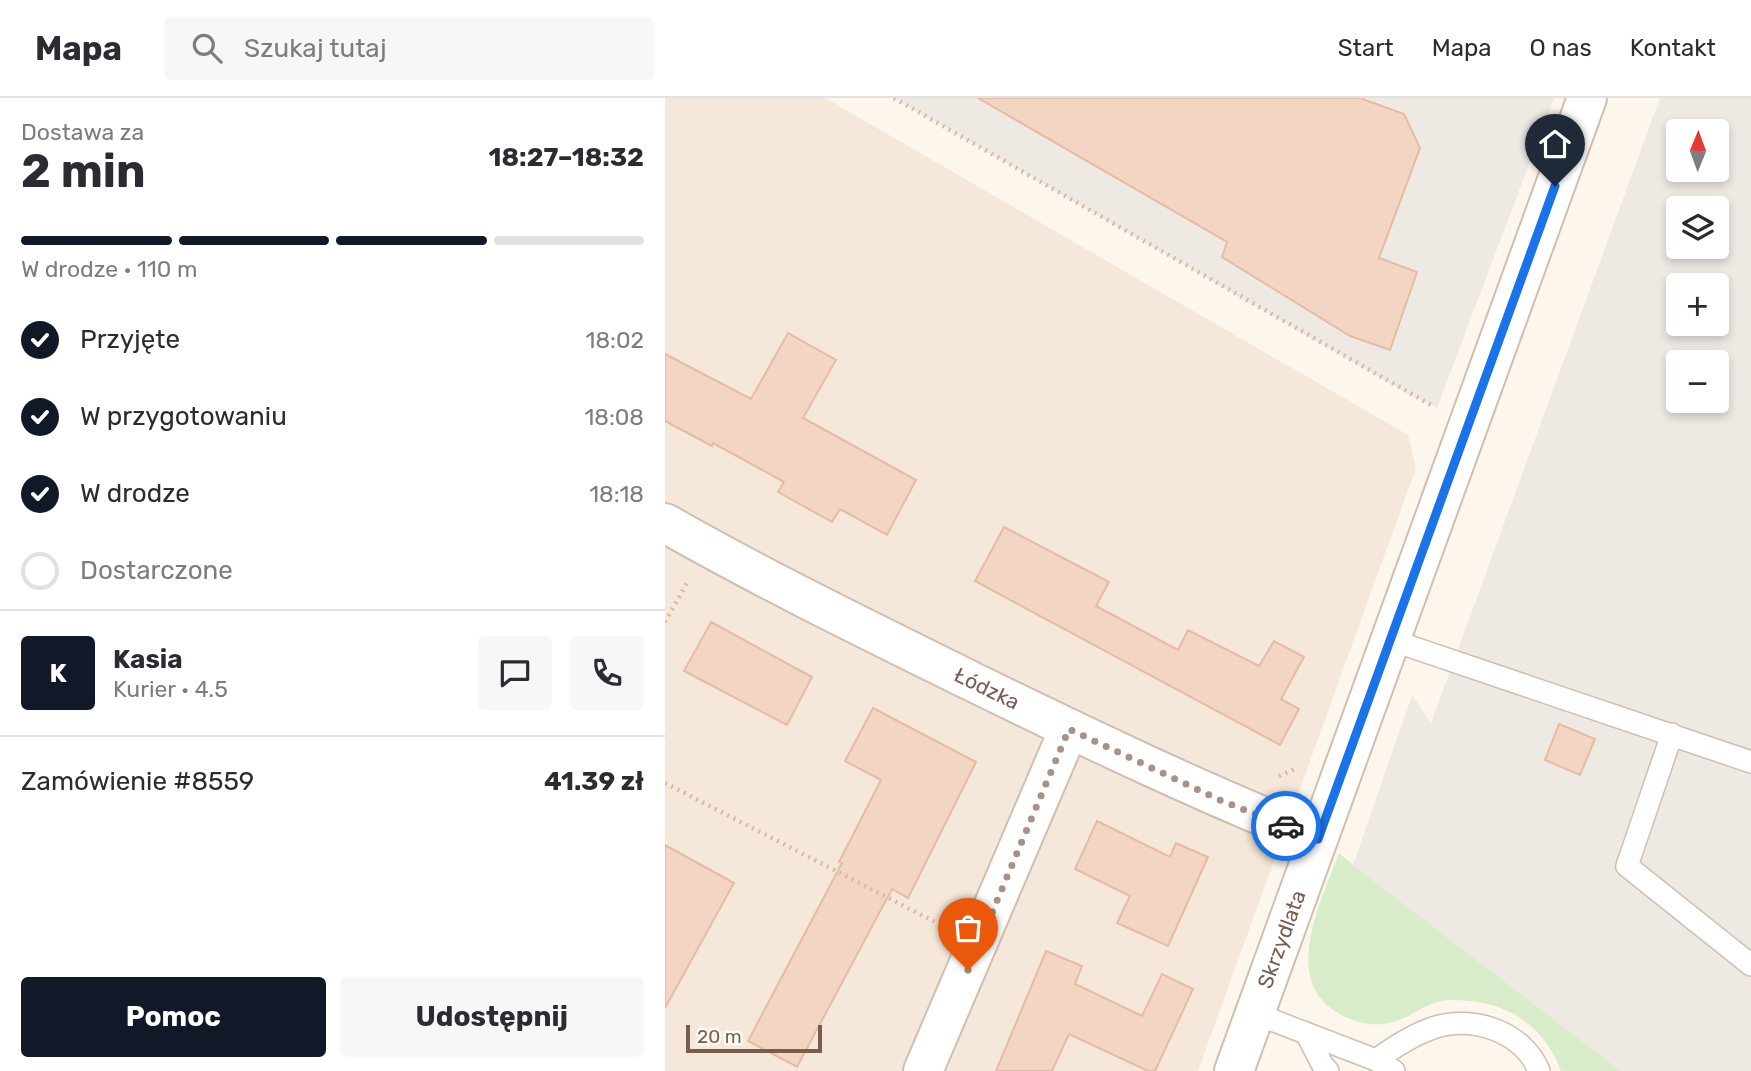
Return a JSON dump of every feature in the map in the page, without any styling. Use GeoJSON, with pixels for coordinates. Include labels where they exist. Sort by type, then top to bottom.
{"type":"FeatureCollection","features":[{"type":"Feature","properties":{"kind":"street","name":"Skrzydlata"},"geometry":{"type":"LineString","coordinates":[[1234,1071],[1585,99]]}},
{"type":"Feature","properties":{"kind":"street","name":"Łódzka"},"geometry":{"type":"LineString","coordinates":[[665,523],[868,631],[1069,729],[1222,801],[1318,839]]}},
{"type":"Feature","properties":{"kind":"street"},"geometry":{"type":"LineString","coordinates":[[923,1071],[1069,729]]}},
{"type":"Feature","properties":{"kind":"lane"},"geometry":{"type":"LineString","coordinates":[[1391,640],[1751,762]]}},
{"type":"Feature","properties":{"kind":"lane"},"geometry":{"type":"LineString","coordinates":[[1672,734],[1627,866],[1751,965]]}},
{"type":"Feature","properties":{"kind":"lane"},"geometry":{"type":"LineString","coordinates":[[1256,1014],[1385,1066],[1400,1043],[1434,1028],[1457,1024],[1479,1025],[1494,1029],[1517,1041],[1539,1071]]}},
{"type":"Feature","properties":{"kind":"lane"},"geometry":{"type":"LineString","coordinates":[[1306,1033],[1328,1071]]}},
{"type":"Feature","properties":{"kind":"path"},"geometry":{"type":"LineString","coordinates":[[894,98],[1410,395],[1469,422]]}},
{"type":"Feature","properties":{"kind":"path"},"geometry":{"type":"LineString","coordinates":[[1272,776],[1296,769],[1301,764]]}},
{"type":"Feature","properties":{"kind":"path"},"geometry":{"type":"LineString","coordinates":[[665,783],[979,945]]}},
{"type":"Feature","properties":{"kind":"shaded area"},"geometry":{"type":"Polygon","coordinates":[[[665,98],[825,98],[1408,435],[1416,468],[1198,1071],[665,1071],[665,98]]]}},
{"type":"Feature","properties":{"kind":"shaded area"},"geometry":{"type":"Polygon","coordinates":[[[894,98],[1554,98],[1437,408],[894,98]]]}},
{"type":"Feature","properties":{"kind":"shaded area"},"geometry":{"type":"Polygon","coordinates":[[[1660,98],[1751,98],[1751,1071],[1621,1071],[1353,865],[1412,695],[1431,723],[1660,98]]]}},
{"type":"Feature","properties":{"kind":"green space"},"geometry":{"type":"Polygon","coordinates":[[[1339,853],[1621,1071],[1561,1071],[1547,1044],[1526,1022],[1485,1003],[1442,1001],[1402,1019],[1382,1024],[1362,1023],[1338,1013],[1321,999],[1311,981],[1308,960],[1316,915],[1339,853]]]}},
{"type":"Feature","properties":{"kind":"building"},"geometry":{"type":"Polygon","coordinates":[[[978,98],[1360,98],[1404,114],[1420,148],[1379,258],[1417,272],[1390,350],[1350,336],[1222,257],[1227,242],[978,98]]]}},
{"type":"Feature","properties":{"kind":"building"},"geometry":{"type":"Polygon","coordinates":[[[788,333],[836,360],[803,418],[916,480],[887,535],[840,509],[832,522],[778,492],[784,482],[713,443],[712,446],[665,421],[665,354],[751,399],[788,333]]]}},
{"type":"Feature","properties":{"kind":"building"},"geometry":{"type":"Polygon","coordinates":[[[1004,527],[1109,582],[1096,606],[1178,650],[1188,630],[1259,666],[1274,641],[1304,657],[1281,699],[1299,709],[1280,745],[975,581],[1004,527]]]}},
{"type":"Feature","properties":{"kind":"building"},"geometry":{"type":"Polygon","coordinates":[[[711,622],[812,677],[787,725],[684,671],[711,622]]]}},
{"type":"Feature","properties":{"kind":"building"},"geometry":{"type":"Polygon","coordinates":[[[873,708],[976,762],[908,898],[892,889],[797,1067],[748,1041],[842,863],[839,862],[881,780],[845,761],[873,708]]]}},
{"type":"Feature","properties":{"kind":"building"},"geometry":{"type":"Polygon","coordinates":[[[1559,724],[1595,739],[1580,775],[1545,760],[1559,724]]]}},
{"type":"Feature","properties":{"kind":"building"},"geometry":{"type":"Polygon","coordinates":[[[1097,821],[1170,857],[1176,843],[1208,857],[1168,946],[1117,923],[1130,896],[1075,869],[1097,821]]]}},
{"type":"Feature","properties":{"kind":"building"},"geometry":{"type":"Polygon","coordinates":[[[665,845],[734,883],[665,1008],[665,845]]]}},
{"type":"Feature","properties":{"kind":"building"},"geometry":{"type":"Polygon","coordinates":[[[1046,951],[1082,966],[1075,984],[1142,1016],[1162,974],[1193,989],[1155,1071],[1148,1071],[1069,1034],[1052,1071],[996,1071],[1046,951]]]}},
{"type":"Feature","properties":{"kind":"way so far"},"geometry":{"type":"LineString","coordinates":[[968,970],[1069,729],[1222,801],[1286,826]]}},
{"type":"Feature","properties":{"kind":"route"},"geometry":{"type":"LineString","coordinates":[[1286,826],[1318,839],[1555,186]]}}]}
